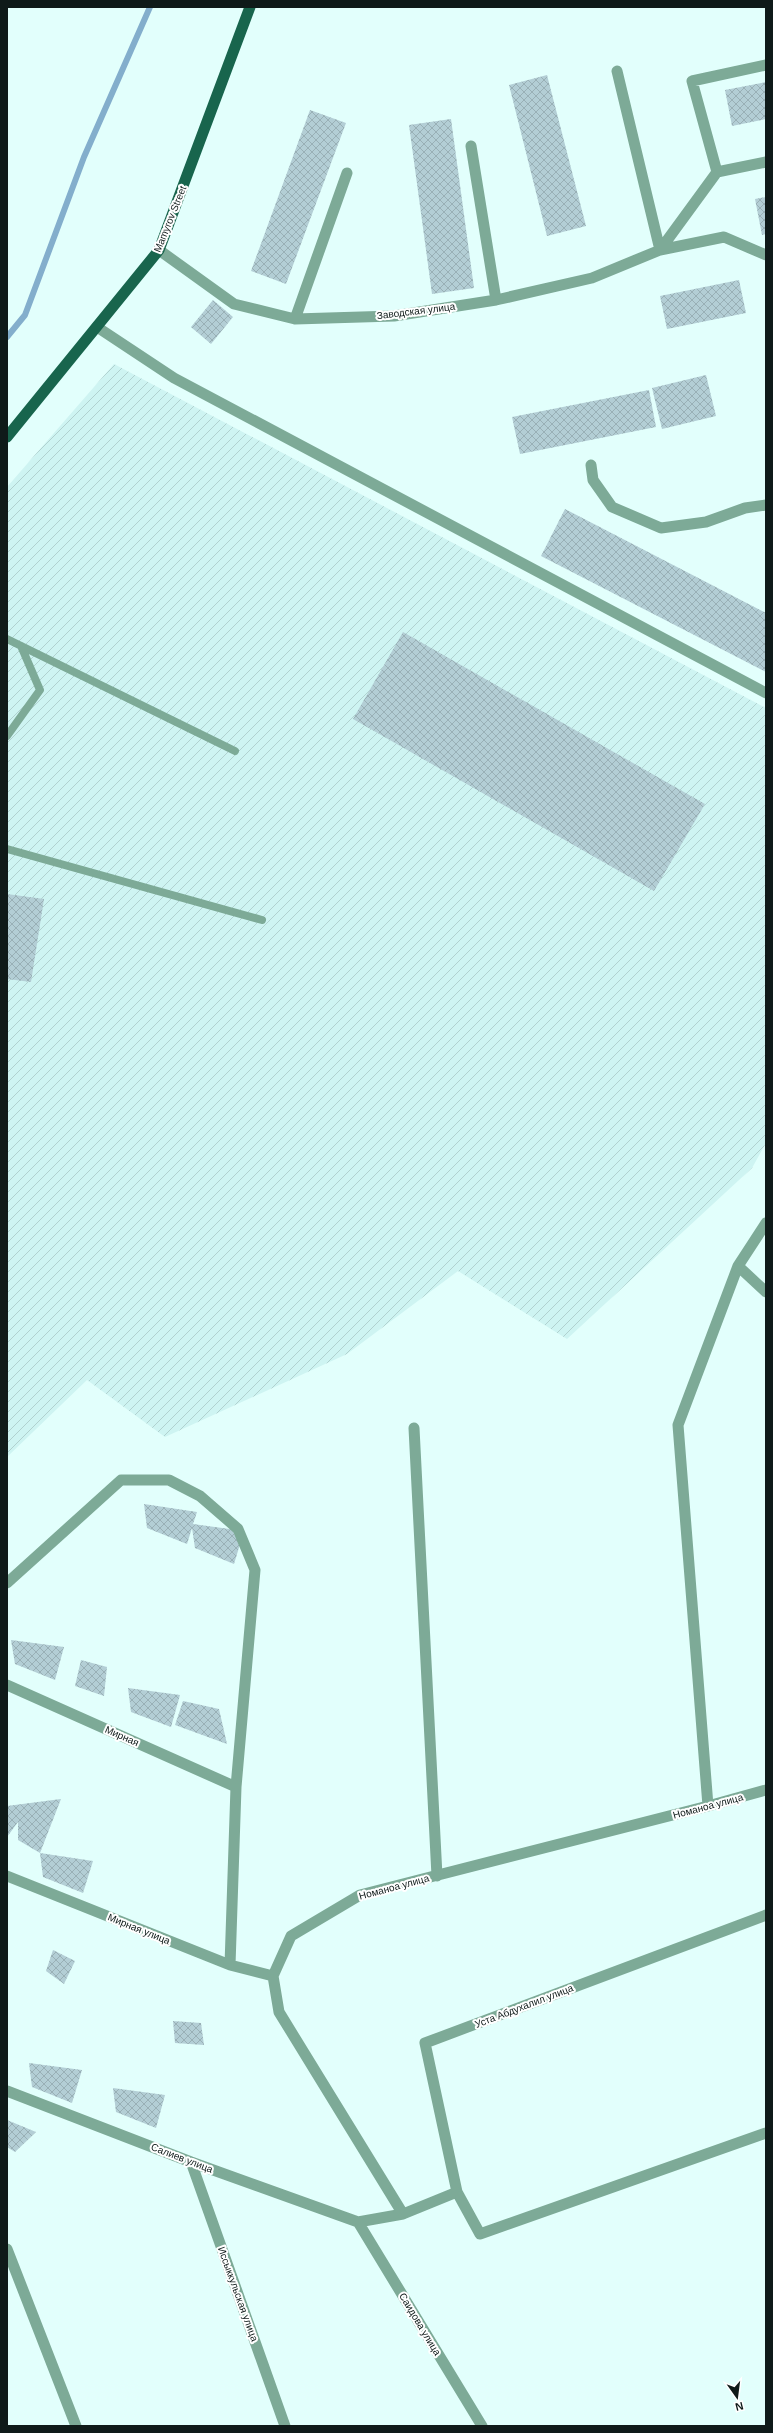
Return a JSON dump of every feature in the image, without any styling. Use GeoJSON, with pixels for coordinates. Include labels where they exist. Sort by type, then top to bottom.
{"type":"FeatureCollection","features":[{"type":"Feature","properties":{"kind":"main road","name":"Mamyrov Street"},"geometry":{"type":"LineString","coordinates":[[7,437],[159,250],[250,7]]}},
{"type":"Feature","properties":{"kind":"street"},"geometry":{"type":"LineString","coordinates":[[717,172],[692,81],[766,65]]}},
{"type":"Feature","properties":{"kind":"street"},"geometry":{"type":"LineString","coordinates":[[617,71],[660,250]]}},
{"type":"Feature","properties":{"kind":"street"},"geometry":{"type":"LineString","coordinates":[[471,146],[496,300]]}},
{"type":"Feature","properties":{"kind":"street"},"geometry":{"type":"LineString","coordinates":[[660,250],[717,172],[766,162]]}},
{"type":"Feature","properties":{"kind":"street"},"geometry":{"type":"LineString","coordinates":[[295,319],[347,173]]}},
{"type":"Feature","properties":{"kind":"street","name":"Заводская улица"},"geometry":{"type":"LineString","coordinates":[[159,250],[234,304],[295,319],[394,316],[496,300],[592,278],[660,250],[724,237],[766,255]]}},
{"type":"Feature","properties":{"kind":"street"},"geometry":{"type":"LineString","coordinates":[[97,327],[174,378],[766,693]]}},
{"type":"Feature","properties":{"kind":"street"},"geometry":{"type":"LineString","coordinates":[[591,465],[593,480],[612,507],[661,528],[706,522],[745,508],[766,505]]}},
{"type":"Feature","properties":{"kind":"street"},"geometry":{"type":"LineString","coordinates":[[708,1806],[678,1425],[738,1266],[766,1223]]}},
{"type":"Feature","properties":{"kind":"street"},"geometry":{"type":"LineString","coordinates":[[738,1266],[766,1292]]}},
{"type":"Feature","properties":{"kind":"street"},"geometry":{"type":"LineString","coordinates":[[414,1428],[437,1876]]}},
{"type":"Feature","properties":{"kind":"street"},"geometry":{"type":"LineString","coordinates":[[7,1583],[121,1480],[169,1480],[200,1496],[238,1529],[255,1570],[236,1787],[230,1965]]}},
{"type":"Feature","properties":{"kind":"street","name":"Мирная"},"geometry":{"type":"LineString","coordinates":[[7,1685],[236,1787]]}},
{"type":"Feature","properties":{"kind":"street","name":"Номаноа улица"},"geometry":{"type":"LineString","coordinates":[[272,1976],[292,1936],[360,1895],[766,1790]]}},
{"type":"Feature","properties":{"kind":"street","name":"Мирная улица"},"geometry":{"type":"LineString","coordinates":[[7,1876],[230,1965],[272,1976]]}},
{"type":"Feature","properties":{"kind":"street","name":"Уста Абдухалил улица"},"geometry":{"type":"LineString","coordinates":[[766,1915],[425,2043],[458,2192],[480,2234],[766,2133]]}},
{"type":"Feature","properties":{"kind":"street"},"geometry":{"type":"LineString","coordinates":[[272,1976],[279,2012],[403,2214]]}},
{"type":"Feature","properties":{"kind":"street","name":"Салиев улица"},"geometry":{"type":"LineString","coordinates":[[7,2091],[191,2162],[358,2222]]}},
{"type":"Feature","properties":{"kind":"street","name":"Иссыккульская улица"},"geometry":{"type":"LineString","coordinates":[[191,2162],[285,2426]]}},
{"type":"Feature","properties":{"kind":"street"},"geometry":{"type":"LineString","coordinates":[[358,2222],[403,2214],[458,2192]]}},
{"type":"Feature","properties":{"kind":"street","name":"Саидова улица"},"geometry":{"type":"LineString","coordinates":[[358,2222],[482,2426]]}},
{"type":"Feature","properties":{"kind":"street"},"geometry":{"type":"LineString","coordinates":[[7,2249],[76,2426]]}},
{"type":"Feature","properties":{"kind":"lane"},"geometry":{"type":"LineString","coordinates":[[7,639],[235,751]]}},
{"type":"Feature","properties":{"kind":"lane"},"geometry":{"type":"LineString","coordinates":[[7,736],[40,690],[21,646]]}},
{"type":"Feature","properties":{"kind":"lane"},"geometry":{"type":"LineString","coordinates":[[7,849],[262,920]]}},
{"type":"Feature","properties":{"kind":"shaded area"},"geometry":{"type":"Polygon","coordinates":[[[114,364],[766,708],[766,1143],[752,1168],[567,1339],[458,1271],[347,1354],[165,1437],[87,1380],[7,1457],[7,487],[114,364]]]}},
{"type":"Feature","properties":{"kind":"building"},"geometry":{"type":"Polygon","coordinates":[[[547,75],[586,226],[547,236],[509,85],[547,75]]]}},
{"type":"Feature","properties":{"kind":"building"},"geometry":{"type":"Polygon","coordinates":[[[766,82],[766,119],[732,126],[725,90],[766,82]]]}},
{"type":"Feature","properties":{"kind":"building"},"geometry":{"type":"Polygon","coordinates":[[[310,110],[346,123],[286,284],[251,271],[310,110]]]}},
{"type":"Feature","properties":{"kind":"building"},"geometry":{"type":"Polygon","coordinates":[[[451,119],[474,288],[432,294],[409,125],[451,119]]]}},
{"type":"Feature","properties":{"kind":"building"},"geometry":{"type":"Polygon","coordinates":[[[766,197],[766,234],[762,235],[755,199],[766,197]]]}},
{"type":"Feature","properties":{"kind":"building"},"geometry":{"type":"Polygon","coordinates":[[[739,280],[746,313],[667,329],[660,296],[739,280]]]}},
{"type":"Feature","properties":{"kind":"building"},"geometry":{"type":"Polygon","coordinates":[[[213,300],[233,317],[211,344],[191,327],[213,300]]]}},
{"type":"Feature","properties":{"kind":"building"},"geometry":{"type":"Polygon","coordinates":[[[706,375],[716,416],[662,429],[652,388],[706,375]]]}},
{"type":"Feature","properties":{"kind":"building"},"geometry":{"type":"Polygon","coordinates":[[[649,390],[656,427],[520,454],[512,417],[649,390]]]}},
{"type":"Feature","properties":{"kind":"building"},"geometry":{"type":"Polygon","coordinates":[[[565,509],[766,613],[766,672],[541,556],[565,509]]]}},
{"type":"Feature","properties":{"kind":"building"},"geometry":{"type":"Polygon","coordinates":[[[403,632],[705,804],[654,891],[353,719],[403,632]]]}},
{"type":"Feature","properties":{"kind":"building"},"geometry":{"type":"Polygon","coordinates":[[[7,894],[44,899],[31,982],[7,979],[7,894]]]}},
{"type":"Feature","properties":{"kind":"building"},"geometry":{"type":"Polygon","coordinates":[[[144,1504],[197,1512],[193,1524],[244,1531],[234,1564],[195,1548],[192,1528],[187,1544],[147,1528],[144,1504]]]}},
{"type":"Feature","properties":{"kind":"building"},"geometry":{"type":"Polygon","coordinates":[[[11,1640],[64,1647],[55,1680],[15,1664],[11,1640]]]}},
{"type":"Feature","properties":{"kind":"building"},"geometry":{"type":"Polygon","coordinates":[[[81,1660],[107,1667],[104,1696],[75,1686],[81,1660]]]}},
{"type":"Feature","properties":{"kind":"building"},"geometry":{"type":"Polygon","coordinates":[[[128,1688],[180,1695],[171,1727],[131,1712],[128,1688]]]}},
{"type":"Feature","properties":{"kind":"building"},"geometry":{"type":"Polygon","coordinates":[[[183,1701],[219,1709],[227,1744],[175,1725],[183,1701]]]}},
{"type":"Feature","properties":{"kind":"building"},"geometry":{"type":"Polygon","coordinates":[[[61,1799],[40,1853],[18,1840],[18,1822],[7,1837],[7,1806],[61,1799]]]}},
{"type":"Feature","properties":{"kind":"building"},"geometry":{"type":"Polygon","coordinates":[[[40,1853],[93,1861],[83,1893],[43,1877],[40,1853]]]}},
{"type":"Feature","properties":{"kind":"building"},"geometry":{"type":"Polygon","coordinates":[[[53,1950],[75,1961],[64,1984],[46,1971],[53,1950]]]}},
{"type":"Feature","properties":{"kind":"building"},"geometry":{"type":"Polygon","coordinates":[[[173,2021],[201,2023],[204,2045],[175,2043],[173,2021]]]}},
{"type":"Feature","properties":{"kind":"building"},"geometry":{"type":"Polygon","coordinates":[[[29,2063],[82,2070],[72,2103],[32,2087],[29,2063]]]}},
{"type":"Feature","properties":{"kind":"building"},"geometry":{"type":"Polygon","coordinates":[[[113,2088],[165,2095],[156,2128],[116,2112],[113,2088]]]}},
{"type":"Feature","properties":{"kind":"building"},"geometry":{"type":"Polygon","coordinates":[[[7,2120],[36,2132],[15,2152],[7,2147],[7,2120]]]}},
{"type":"Feature","properties":{"kind":"waterway"},"geometry":{"type":"LineString","coordinates":[[7,337],[25,315],[84,157],[150,7]]}}]}
